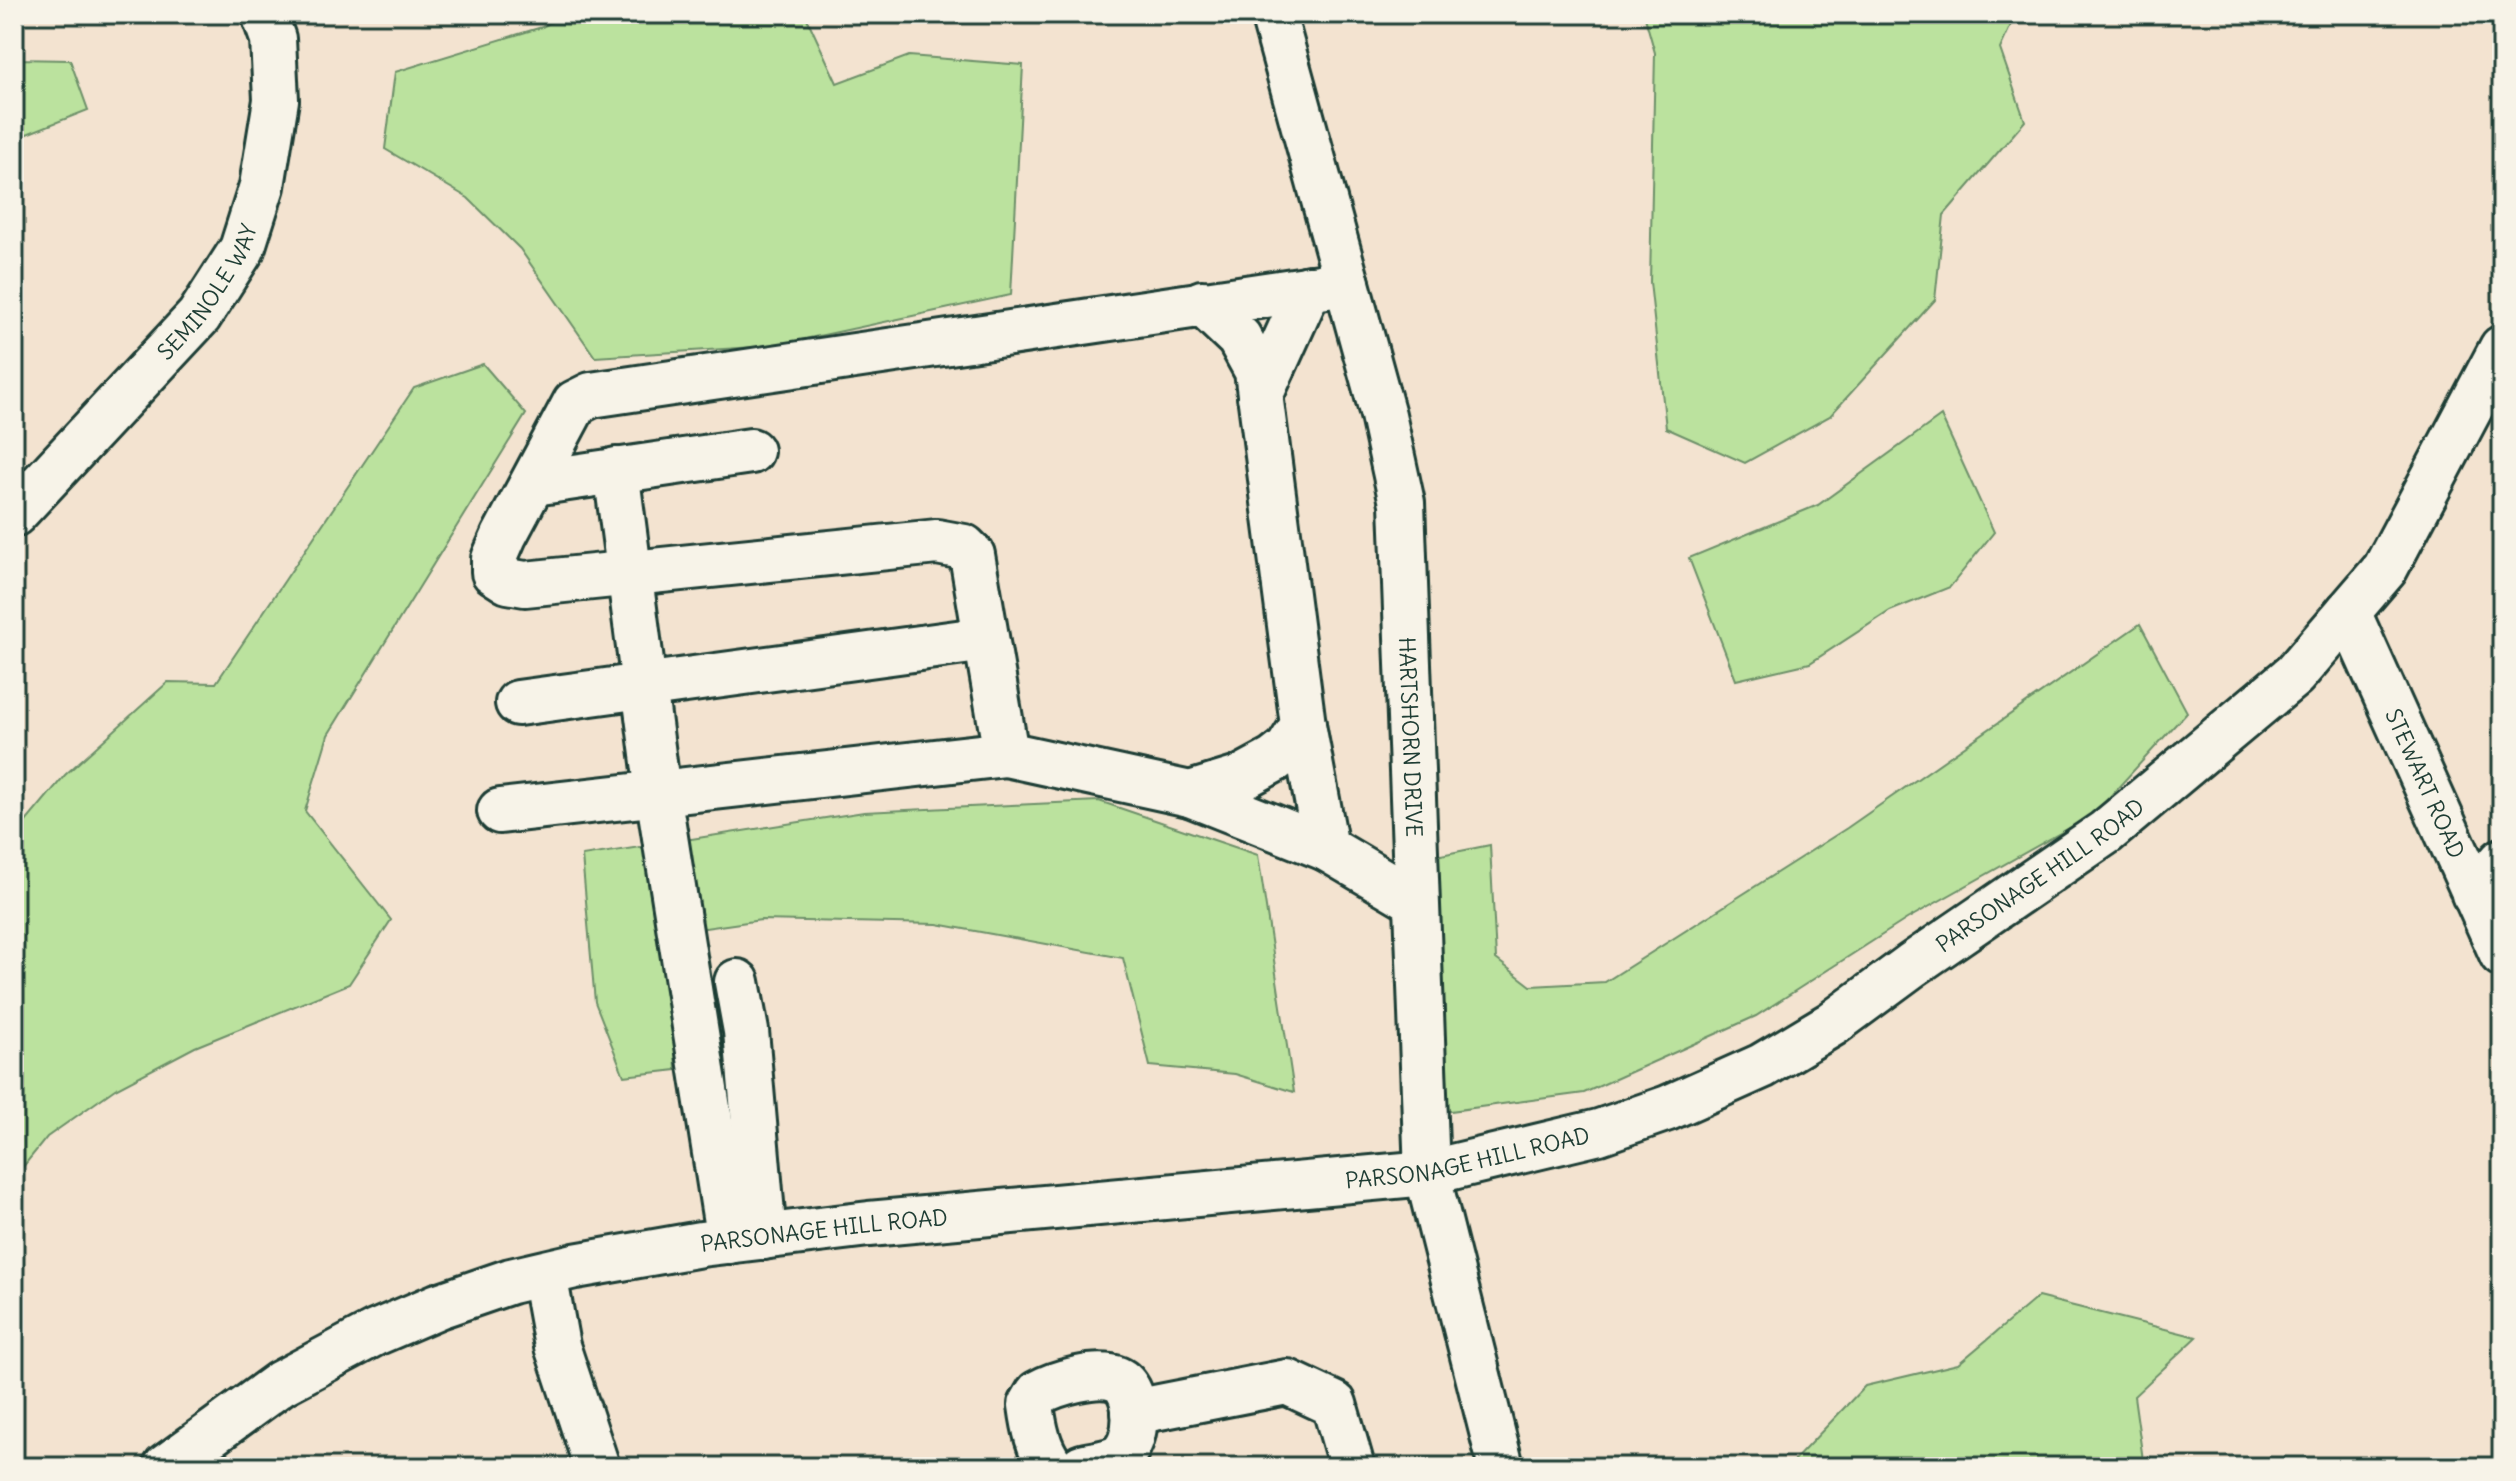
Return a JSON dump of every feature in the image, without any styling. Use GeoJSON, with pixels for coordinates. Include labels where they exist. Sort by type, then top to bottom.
{"type":"FeatureCollection","features":[{"type":"Feature","properties":{"kind":"street","name":"SEMINOLE WAY"},"geometry":{"type":"LineString","coordinates":[[14,514],[199,316],[242,249],[262,186],[276,100],[273,39],[264,14]]}},
{"type":"Feature","properties":{"kind":"street","name":"HARTSHORN DRIVE"},"geometry":{"type":"LineString","coordinates":[[1273,14],[1328,285],[1383,415],[1402,503],[1427,1173],[1501,1467]]}},
{"type":"Feature","properties":{"kind":"street"},"geometry":{"type":"LineString","coordinates":[[1006,754],[972,555],[964,547],[952,543],[525,584],[508,581],[494,572],[494,559],[575,403],[591,395],[1328,285]]}},
{"type":"Feature","properties":{"kind":"street"},"geometry":{"type":"LineString","coordinates":[[1260,396],[1328,285]]}},
{"type":"Feature","properties":{"kind":"street"},"geometry":{"type":"LineString","coordinates":[[1202,303],[1248,350],[1257,371],[1303,725],[1326,848]]}},
{"type":"Feature","properties":{"kind":"street","name":"PARSONAGE HILL ROAD"},"geometry":{"type":"LineString","coordinates":[[166,1467],[281,1383],[375,1333],[438,1306],[544,1274],[746,1239],[1427,1173],[1599,1132],[1668,1108],[1762,1066],[1832,1024],[1912,965],[2106,832],[2294,675],[2385,569],[2502,348]]}},
{"type":"Feature","properties":{"kind":"street"},"geometry":{"type":"LineString","coordinates":[[534,483],[751,451]]}},
{"type":"Feature","properties":{"kind":"street"},"geometry":{"type":"LineString","coordinates":[[616,470],[658,793],[746,1239]]}},
{"type":"Feature","properties":{"kind":"street","name":"STEWART ROAD"},"geometry":{"type":"LineString","coordinates":[[2348,612],[2502,954]]}},
{"type":"Feature","properties":{"kind":"street"},"geometry":{"type":"LineString","coordinates":[[518,703],[986,639]]}},
{"type":"Feature","properties":{"kind":"street"},"geometry":{"type":"LineString","coordinates":[[1190,794],[1239,779],[1274,760],[1288,749],[1303,725]]}},
{"type":"Feature","properties":{"kind":"street"},"geometry":{"type":"LineString","coordinates":[[500,811],[1006,754],[1190,794],[1326,848],[1416,901]]}},
{"type":"Feature","properties":{"kind":"street"},"geometry":{"type":"LineString","coordinates":[[2474,894],[2502,861]]}},
{"type":"Feature","properties":{"kind":"street"},"geometry":{"type":"LineString","coordinates":[[737,982],[746,1031],[746,1239]]}},
{"type":"Feature","properties":{"kind":"street"},"geometry":{"type":"LineString","coordinates":[[544,1274],[557,1346],[597,1467]]}},
{"type":"Feature","properties":{"kind":"street"},"geometry":{"type":"LineString","coordinates":[[1052,1467],[1044,1457],[1035,1430],[1031,1405],[1038,1393],[1100,1376],[1118,1379],[1124,1385],[1134,1412],[1136,1429],[1119,1457],[1082,1467]]}},
{"type":"Feature","properties":{"kind":"street"},"geometry":{"type":"LineString","coordinates":[[1134,1412],[1287,1382],[1334,1404],[1352,1467]]}},
{"type":"Feature","properties":{"kind":"green space"},"geometry":{"type":"Polygon","coordinates":[[[566,14],[805,14],[837,83],[909,56],[1023,65],[1011,295],[772,346],[595,357],[520,249],[468,198],[385,149],[395,72],[542,27],[566,14]]]}},
{"type":"Feature","properties":{"kind":"green space"},"geometry":{"type":"Polygon","coordinates":[[[1644,14],[2016,14],[2000,49],[2025,121],[1944,215],[1935,300],[1830,416],[1745,463],[1666,428],[1650,282],[1655,53],[1644,14]]]}},
{"type":"Feature","properties":{"kind":"green space"},"geometry":{"type":"Polygon","coordinates":[[[14,59],[70,60],[88,110],[14,139],[14,59]]]}},
{"type":"Feature","properties":{"kind":"green space"},"geometry":{"type":"Polygon","coordinates":[[[483,364],[526,414],[328,735],[305,811],[391,920],[349,984],[195,1047],[115,1089],[47,1137],[14,1178],[14,836],[65,775],[168,682],[216,683],[414,388],[483,364]]]}},
{"type":"Feature","properties":{"kind":"green space"},"geometry":{"type":"Polygon","coordinates":[[[1941,416],[1994,532],[1950,587],[1890,611],[1810,663],[1736,680],[1689,558],[1818,505],[1941,416]]]}},
{"type":"Feature","properties":{"kind":"green space"},"geometry":{"type":"Polygon","coordinates":[[[2140,624],[2187,712],[2094,814],[1907,919],[1756,1016],[1584,1093],[1443,1112],[1426,858],[1490,845],[1496,959],[1531,986],[1605,982],[1847,828],[2140,624]]]}},
{"type":"Feature","properties":{"kind":"green space"},"geometry":{"type":"Polygon","coordinates":[[[1099,801],[1258,855],[1294,1092],[1235,1074],[1150,1066],[1123,958],[937,924],[761,920],[670,933],[676,1070],[624,1076],[595,1002],[582,856],[864,812],[1099,801]]]}},
{"type":"Feature","properties":{"kind":"green space"},"geometry":{"type":"Polygon","coordinates":[[[2038,1297],[2197,1337],[2134,1396],[2144,1467],[1788,1467],[1865,1386],[1958,1364],[2038,1297]]]}}]}
